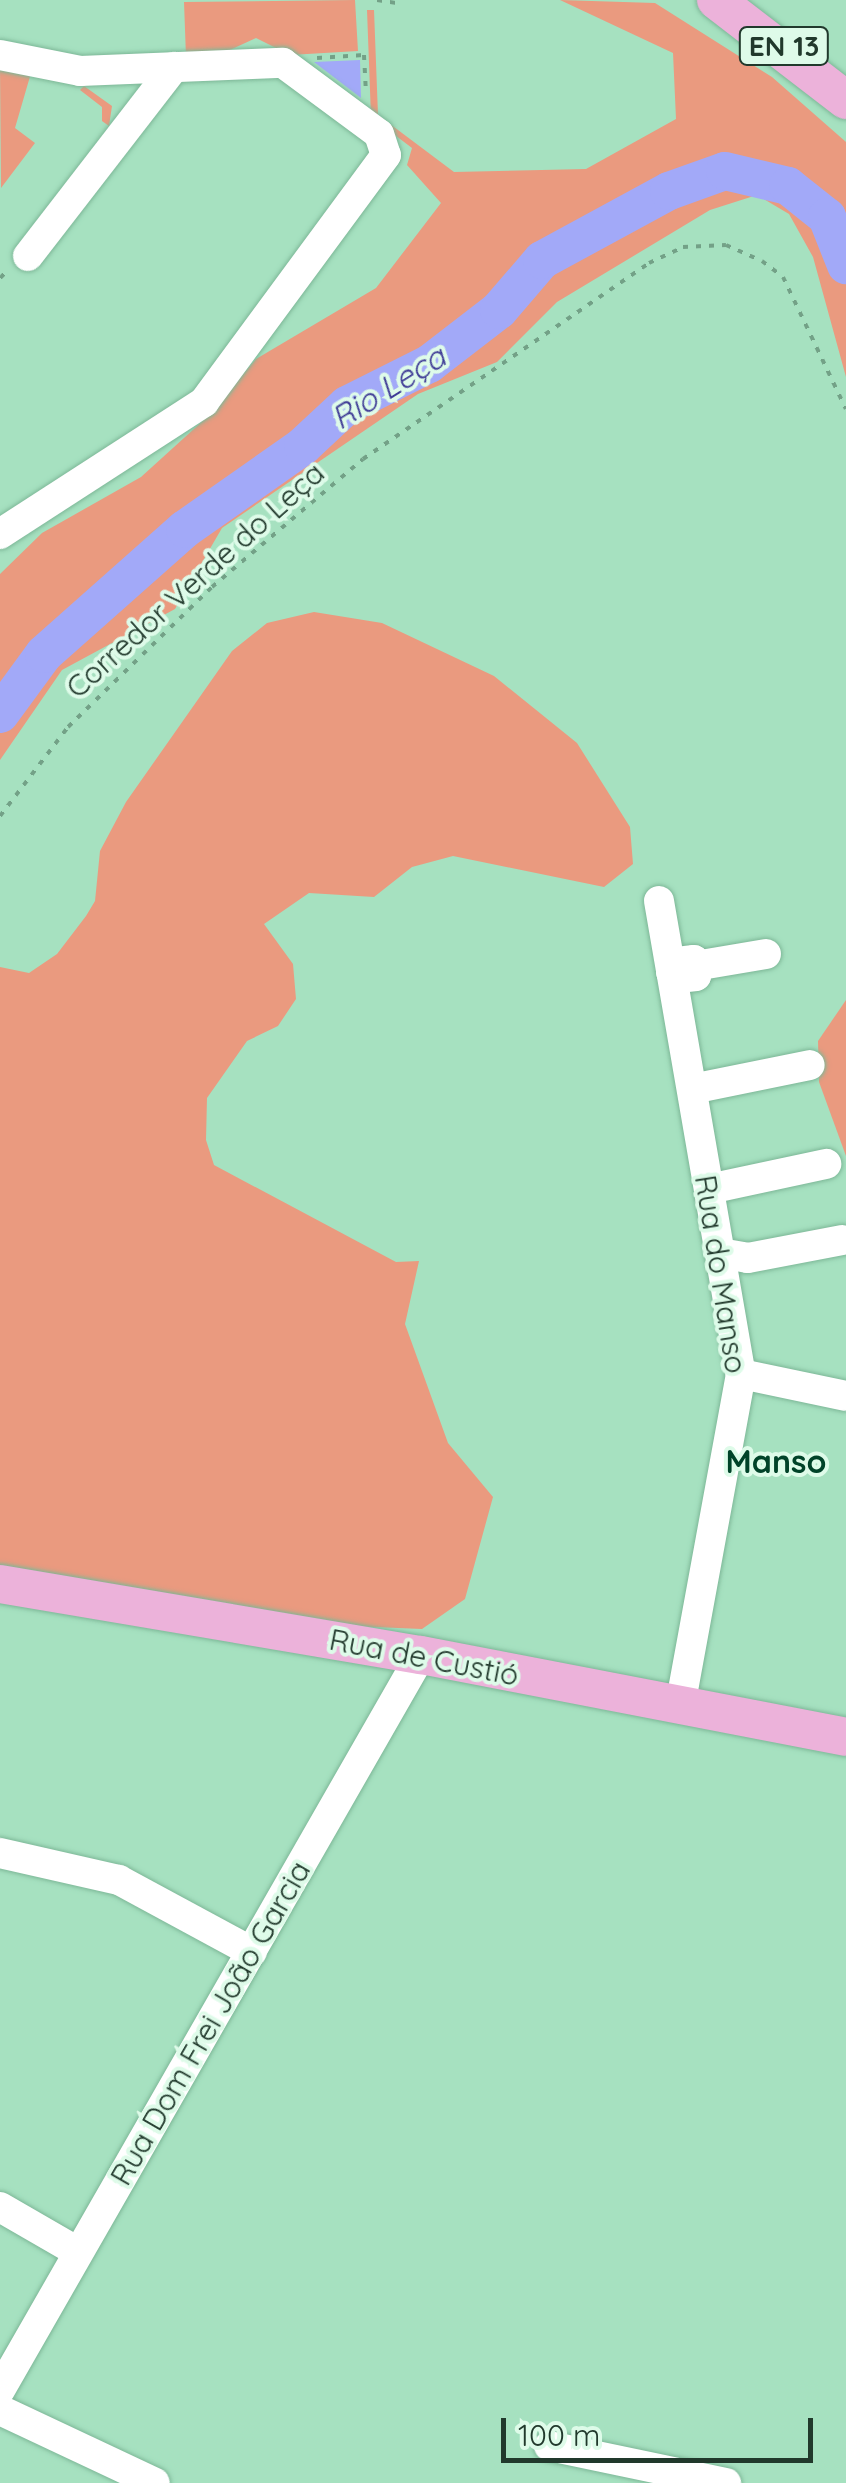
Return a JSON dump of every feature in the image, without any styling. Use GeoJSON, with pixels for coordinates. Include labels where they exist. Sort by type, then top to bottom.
{"type":"FeatureCollection","features":[{"type":"Feature","properties":{"kind":"main road","name":"EN 13"},"geometry":{"type":"LineString","coordinates":[[716,0],[846,100]]}},
{"type":"Feature","properties":{"kind":"main road","name":"Rua de Custió"},"geometry":{"type":"LineString","coordinates":[[0,1584],[421,1655],[846,1738]]}},
{"type":"Feature","properties":{"kind":"street"},"geometry":{"type":"LineString","coordinates":[[0,55],[80,71],[283,63],[366,124],[384,145],[382,166],[232,364],[184,420],[0,534]]}},
{"type":"Feature","properties":{"kind":"street"},"geometry":{"type":"LineString","coordinates":[[28,256],[174,67]]}},
{"type":"Feature","properties":{"kind":"street","name":"Rua do Manso"},"geometry":{"type":"LineString","coordinates":[[659,901],[682,969],[692,1089],[741,1374],[680,1706]]}},
{"type":"Feature","properties":{"kind":"street"},"geometry":{"type":"LineString","coordinates":[[682,969],[766,954]]}},
{"type":"Feature","properties":{"kind":"street"},"geometry":{"type":"LineString","coordinates":[[692,1089],[810,1064]]}},
{"type":"Feature","properties":{"kind":"street"},"geometry":{"type":"LineString","coordinates":[[709,1188],[826,1164]]}},
{"type":"Feature","properties":{"kind":"street"},"geometry":{"type":"LineString","coordinates":[[720,1253],[748,1258],[842,1240]]}},
{"type":"Feature","properties":{"kind":"street"},"geometry":{"type":"LineString","coordinates":[[741,1374],[846,1396]]}},
{"type":"Feature","properties":{"kind":"street","name":"Rua Dom Frei João Garcia"},"geometry":{"type":"LineString","coordinates":[[0,2390],[421,1655]]}},
{"type":"Feature","properties":{"kind":"street"},"geometry":{"type":"LineString","coordinates":[[0,1853],[119,1880],[252,1952]]}},
{"type":"Feature","properties":{"kind":"street"},"geometry":{"type":"LineString","coordinates":[[0,2207],[78,2252]]}},
{"type":"Feature","properties":{"kind":"street"},"geometry":{"type":"LineString","coordinates":[[0,2410],[155,2483]]}},
{"type":"Feature","properties":{"kind":"street"},"geometry":{"type":"LineString","coordinates":[[549,2446],[726,2483]]}},
{"type":"Feature","properties":{"kind":"path"},"geometry":{"type":"LineString","coordinates":[[376,0],[397,3]]}},
{"type":"Feature","properties":{"kind":"path"},"geometry":{"type":"LineString","coordinates":[[283,63],[364,55],[366,124]]}},
{"type":"Feature","properties":{"kind":"path","name":"Corredor Verde do Leça"},"geometry":{"type":"LineString","coordinates":[[0,816],[68,727],[212,588],[363,458],[648,263],[683,247],[726,245],[762,261],[783,277],[796,299],[846,409]]}},
{"type":"Feature","properties":{"kind":"shaded area"},"geometry":{"type":"Polygon","coordinates":[[[355,0],[358,51],[290,55],[256,38],[219,55],[186,57],[184,2],[355,0]]]}},
{"type":"Feature","properties":{"kind":"shaded area"},"geometry":{"type":"Polygon","coordinates":[[[560,0],[655,3],[772,77],[846,142],[846,377],[813,257],[789,214],[757,195],[710,210],[557,302],[497,362],[418,394],[222,528],[175,609],[62,670],[0,760],[0,574],[42,533],[141,477],[206,418],[256,359],[376,288],[441,203],[407,165],[412,148],[371,117],[367,10],[374,10],[378,115],[454,172],[586,169],[676,119],[673,53],[560,0]]]}},
{"type":"Feature","properties":{"kind":"shaded area"},"geometry":{"type":"Polygon","coordinates":[[[0,66],[31,73],[15,128],[35,143],[1,188],[0,66]]]}},
{"type":"Feature","properties":{"kind":"shaded area"},"geometry":{"type":"Polygon","coordinates":[[[84,86],[112,106],[109,126],[102,121],[102,107],[80,90],[84,86]]]}},
{"type":"Feature","properties":{"kind":"shaded area"},"geometry":{"type":"Polygon","coordinates":[[[314,612],[382,623],[494,676],[577,743],[630,827],[633,864],[604,887],[453,856],[412,867],[374,897],[309,893],[264,924],[293,964],[296,999],[278,1026],[247,1041],[207,1098],[206,1140],[214,1165],[396,1262],[419,1261],[405,1324],[448,1443],[493,1497],[465,1599],[422,1629],[349,1626],[0,1571],[0,967],[29,973],[57,954],[86,916],[95,901],[100,851],[126,802],[232,651],[267,623],[314,612]]]}},
{"type":"Feature","properties":{"kind":"shaded area"},"geometry":{"type":"Polygon","coordinates":[[[846,1000],[846,1156],[819,1082],[818,1041],[846,1000]]]}},
{"type":"Feature","properties":{"kind":"water"},"geometry":{"type":"Polygon","coordinates":[[[360,60],[361,98],[314,62],[360,60]]]}},
{"type":"Feature","properties":{"kind":"waterway","name":"Rio Leça"},"geometry":{"type":"LineString","coordinates":[[0,714],[44,654],[185,529],[303,446],[347,405],[429,364],[499,310],[542,260],[669,191],[725,171],[788,186],[827,217],[846,265]]}},
{"type":"Feature","properties":{"kind":"district","name":"Manso"},"geometry":{"type":"Point","coordinates":[776,1461]}}]}
